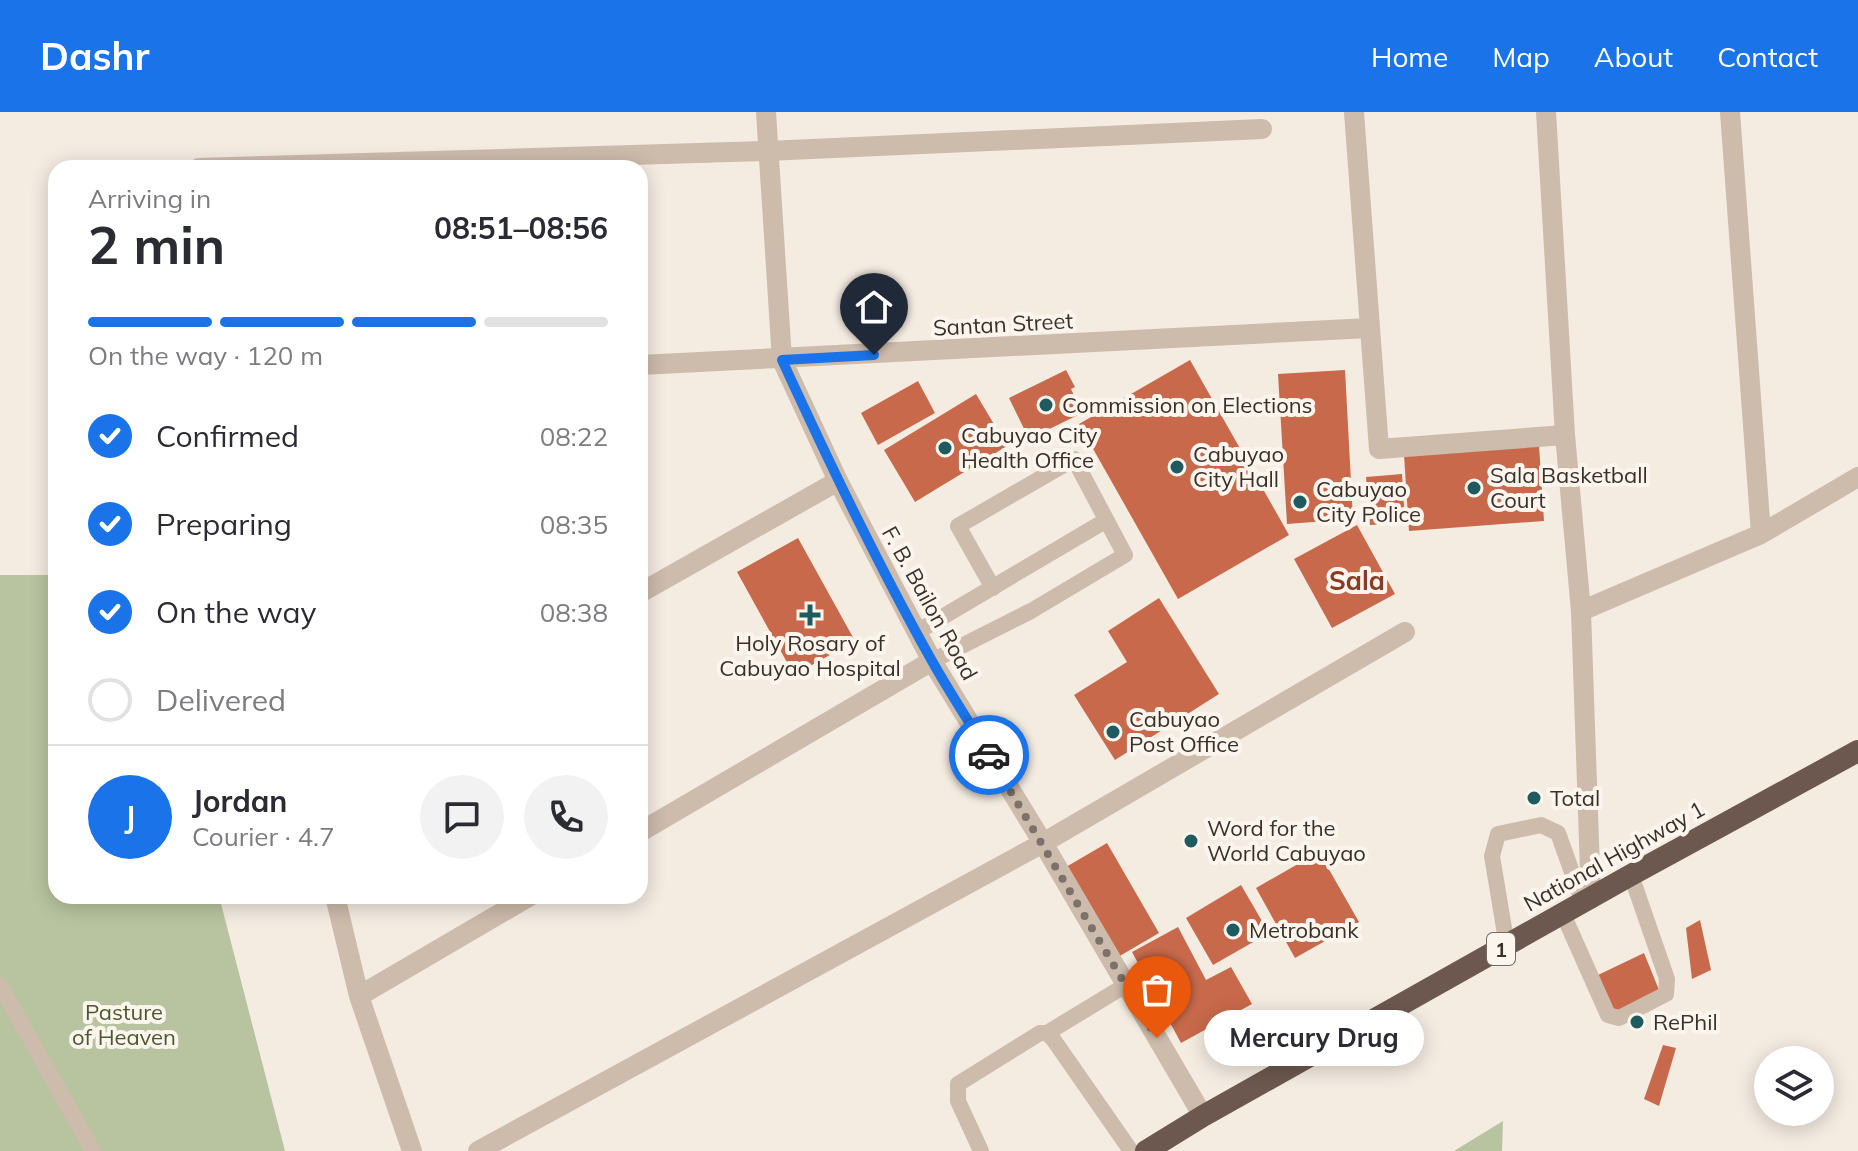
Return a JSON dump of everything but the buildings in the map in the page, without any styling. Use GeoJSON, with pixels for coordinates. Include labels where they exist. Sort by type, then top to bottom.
{"type":"FeatureCollection","features":[{"type":"Feature","properties":{"kind":"highway","name":"National Highway 1"},"geometry":{"type":"LineString","coordinates":[[1146,1151],[1631,875],[1858,751]]}},
{"type":"Feature","properties":{"kind":"street","name":"F. B. Bailon Road"},"geometry":{"type":"LineString","coordinates":[[766,112],[782,360],[838,481],[932,661],[1203,1116]]}},
{"type":"Feature","properties":{"kind":"street"},"geometry":{"type":"LineString","coordinates":[[1354,112],[1379,449],[1565,435]]}},
{"type":"Feature","properties":{"kind":"street"},"geometry":{"type":"LineString","coordinates":[[1546,112],[1565,435],[1581,611],[1579,905]]}},
{"type":"Feature","properties":{"kind":"street"},"geometry":{"type":"LineString","coordinates":[[1730,112],[1761,534]]}},
{"type":"Feature","properties":{"kind":"street"},"geometry":{"type":"LineString","coordinates":[[466,160],[767,151],[1262,129]]}},
{"type":"Feature","properties":{"kind":"street","name":"Santan Street"},"geometry":{"type":"LineString","coordinates":[[648,365],[1369,328]]}},
{"type":"Feature","properties":{"kind":"street"},"geometry":{"type":"LineString","coordinates":[[1581,611],[1761,534],[1858,477]]}},
{"type":"Feature","properties":{"kind":"street"},"geometry":{"type":"LineString","coordinates":[[648,588],[838,481]]}},
{"type":"Feature","properties":{"kind":"street"},"geometry":{"type":"LineString","coordinates":[[478,1151],[1043,843],[1405,632]]}},
{"type":"Feature","properties":{"kind":"street"},"geometry":{"type":"LineString","coordinates":[[648,827],[932,661]]}},
{"type":"Feature","properties":{"kind":"street"},"geometry":{"type":"LineString","coordinates":[[337,904],[359,996],[412,1151]]}},
{"type":"Feature","properties":{"kind":"street"},"geometry":{"type":"LineString","coordinates":[[359,996],[516,904]]}},
{"type":"Feature","properties":{"kind":"lane"},"geometry":{"type":"LineString","coordinates":[[932,661],[1031,611],[1125,555],[1074,459],[958,526],[993,588]]}},
{"type":"Feature","properties":{"kind":"lane"},"geometry":{"type":"LineString","coordinates":[[917,632],[1105,521]]}},
{"type":"Feature","properties":{"kind":"lane"},"geometry":{"type":"LineString","coordinates":[[1507,946],[1492,856],[1498,834],[1541,825],[1558,833],[1608,1015],[1619,1018],[1666,994],[1667,979],[1631,875]]}},
{"type":"Feature","properties":{"kind":"lane"},"geometry":{"type":"LineString","coordinates":[[0,985],[93,1151]]}},
{"type":"Feature","properties":{"kind":"lane"},"geometry":{"type":"LineString","coordinates":[[981,1151],[958,1101],[958,1084],[1126,985]]}},
{"type":"Feature","properties":{"kind":"lane"},"geometry":{"type":"LineString","coordinates":[[1047,1033],[1131,1151]]}},
{"type":"Feature","properties":{"kind":"green space","name":"Pasture of Heaven"},"geometry":{"type":"Polygon","coordinates":[[[0,575],[48,575],[48,904],[221,904],[285,1151],[0,1151],[0,575]]]}},
{"type":"Feature","properties":{"kind":"green space"},"geometry":{"type":"Polygon","coordinates":[[[1503,1121],[1502,1151],[1454,1151],[1503,1121]]]}},
{"type":"Feature","properties":{"kind":"way so far"},"geometry":{"type":"LineString","coordinates":[[989,755],[1157,1038]]}},
{"type":"Feature","properties":{"kind":"place","name":"Commission on Elections"},"geometry":{"type":"Point","coordinates":[1046,405]}},
{"type":"Feature","properties":{"kind":"place","name":"Cabuyao City Health Office"},"geometry":{"type":"Point","coordinates":[945,448]}},
{"type":"Feature","properties":{"kind":"place","name":"Cabuyao City Hall"},"geometry":{"type":"Point","coordinates":[1177,467]}},
{"type":"Feature","properties":{"kind":"place","name":"Sala Basketball Court"},"geometry":{"type":"Point","coordinates":[1474,488]}},
{"type":"Feature","properties":{"kind":"place","name":"Cabuyao City Police"},"geometry":{"type":"Point","coordinates":[1300,502]}},
{"type":"Feature","properties":{"kind":"place","name":"Holy Rosary of Cabuyao Hospital"},"geometry":{"type":"Point","coordinates":[810,615]}},
{"type":"Feature","properties":{"kind":"place","name":"Cabuyao Post Office"},"geometry":{"type":"Point","coordinates":[1113,732]}},
{"type":"Feature","properties":{"kind":"place","name":"Total"},"geometry":{"type":"Point","coordinates":[1534,798]}},
{"type":"Feature","properties":{"kind":"place","name":"Word for the World Cabuyao"},"geometry":{"type":"Point","coordinates":[1191,841]}},
{"type":"Feature","properties":{"kind":"place","name":"Metrobank"},"geometry":{"type":"Point","coordinates":[1233,930]}},
{"type":"Feature","properties":{"kind":"place","name":"RePhil"},"geometry":{"type":"Point","coordinates":[1637,1022]}},
{"type":"Feature","properties":{"kind":"place","name":"Mercury Drug"},"geometry":{"type":"Point","coordinates":[1157,1038]}},
{"type":"Feature","properties":{"kind":"district","name":"Sala"},"geometry":{"type":"Point","coordinates":[1357,580]}},
{"type":"Feature","properties":{"kind":"route"},"geometry":{"type":"LineString","coordinates":[[874,355],[782,360],[864,532],[932,661],[989,755]]}}]}
